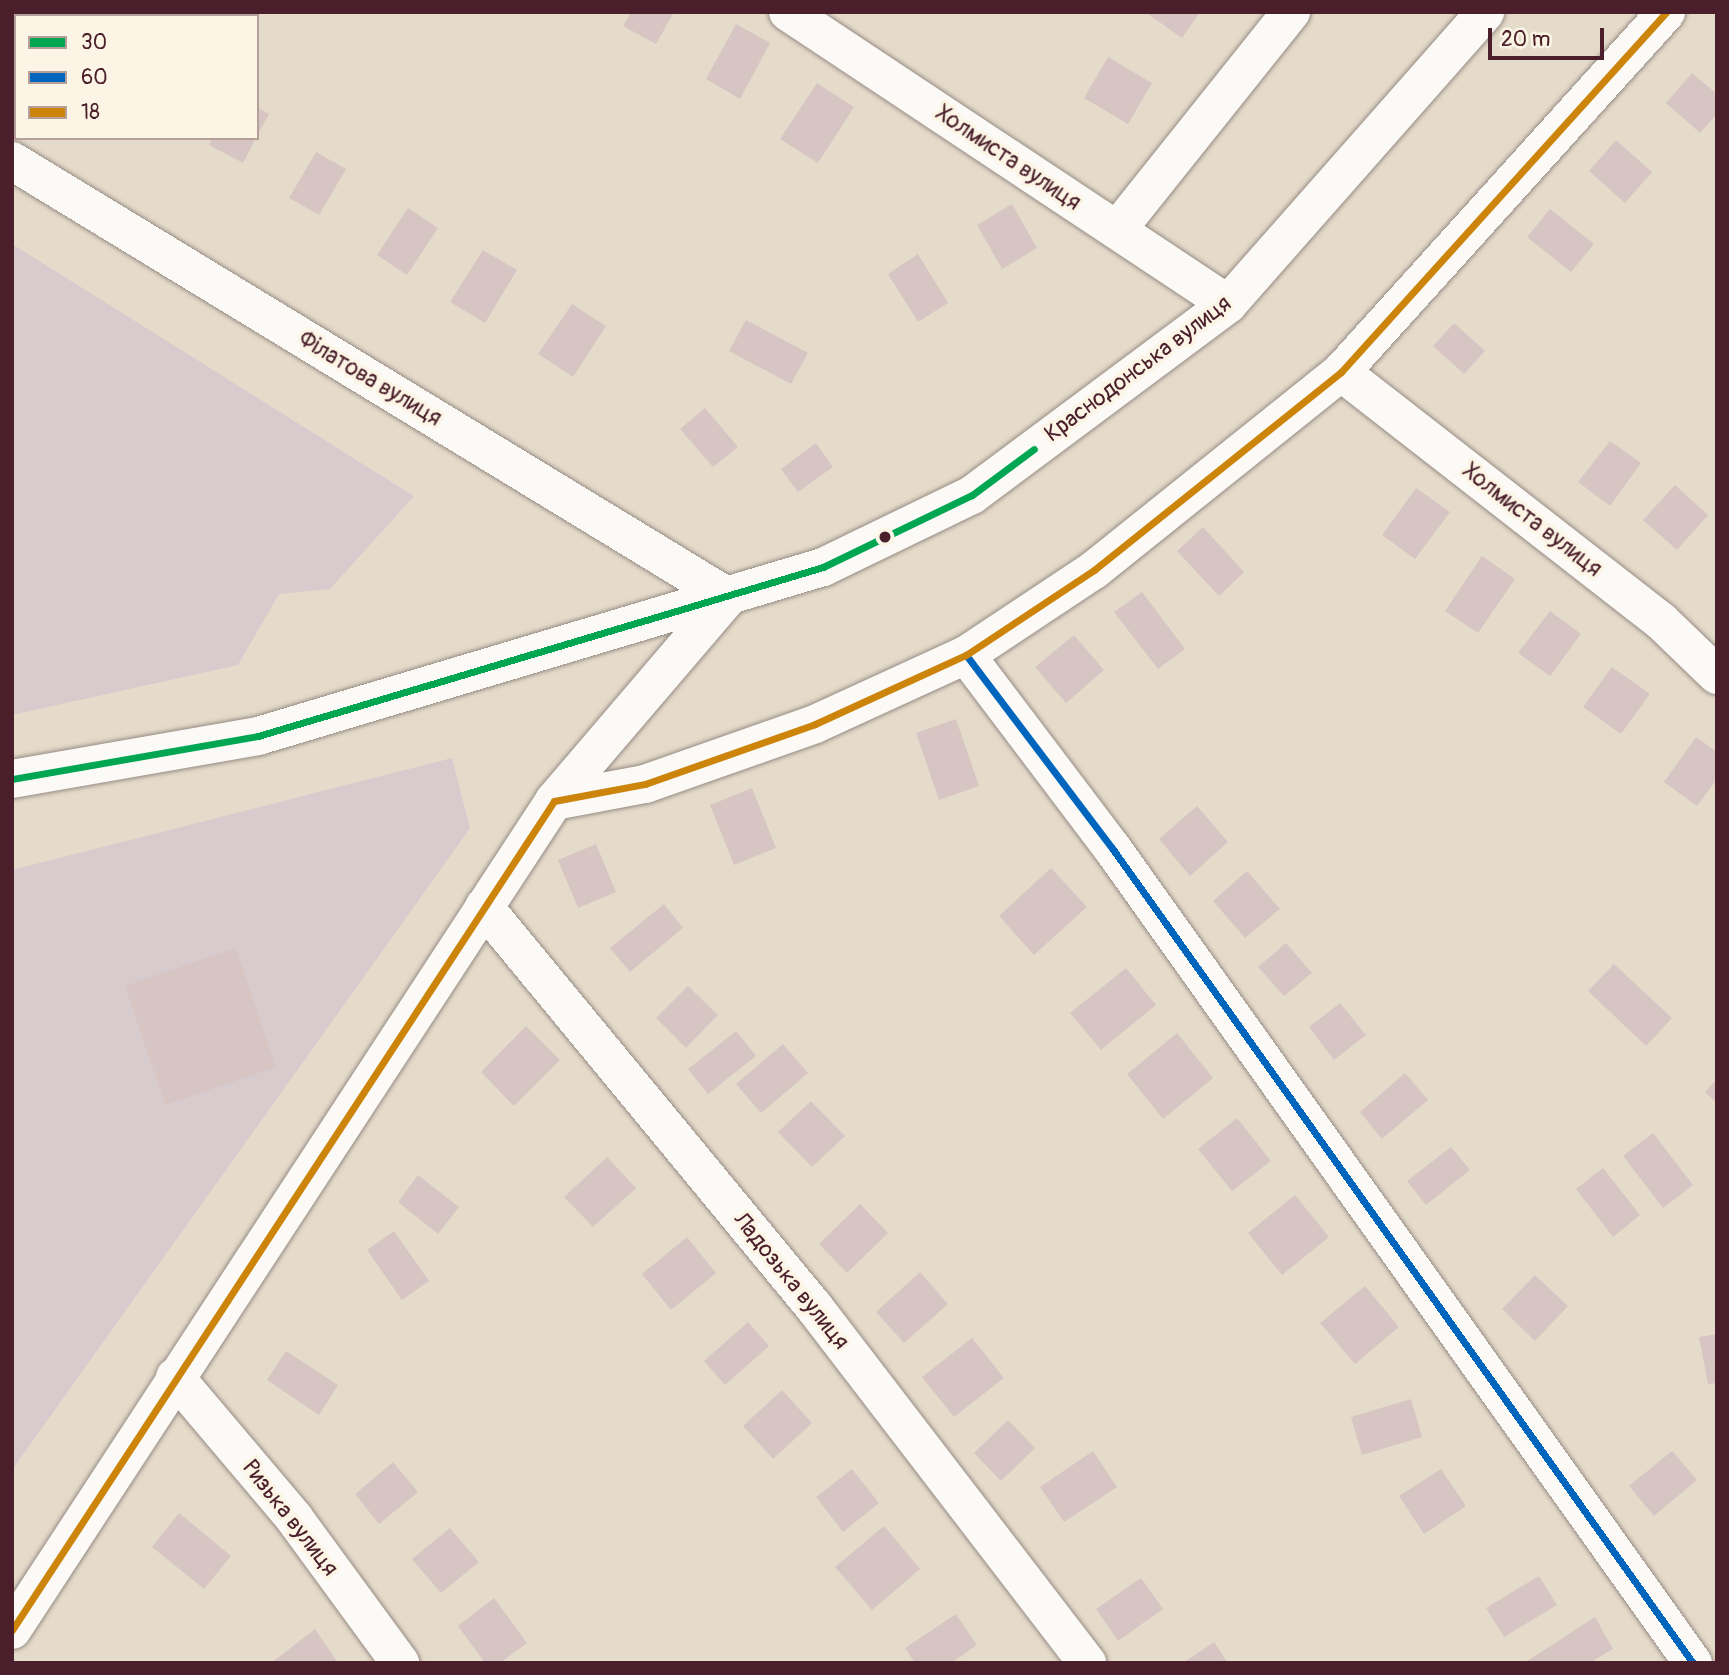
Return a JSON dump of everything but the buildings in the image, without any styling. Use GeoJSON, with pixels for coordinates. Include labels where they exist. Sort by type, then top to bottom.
{"type":"FeatureCollection","features":[{"type":"Feature","properties":{"kind":"street","name":"Холмиста вулиця"},"geometry":{"type":"LineString","coordinates":[[788,12],[1228,304]]}},
{"type":"Feature","properties":{"kind":"street"},"geometry":{"type":"LineString","coordinates":[[1116,230],[1291,12]]}},
{"type":"Feature","properties":{"kind":"street","name":"Краснодонська вулиця"},"geometry":{"type":"LineString","coordinates":[[12,779],[258,736],[728,597],[823,567],[972,495],[1228,304],[1485,12]]}},
{"type":"Feature","properties":{"kind":"street"},"geometry":{"type":"LineString","coordinates":[[554,801],[645,784],[815,724],[966,655],[1094,570],[1341,372],[1666,12]]}},
{"type":"Feature","properties":{"kind":"street","name":"Філатова вулиця"},"geometry":{"type":"LineString","coordinates":[[12,161],[728,597]]}},
{"type":"Feature","properties":{"kind":"street","name":"Холмиста вулиця"},"geometry":{"type":"LineString","coordinates":[[1341,372],[1661,621],[1717,675]]}},
{"type":"Feature","properties":{"kind":"street"},"geometry":{"type":"LineString","coordinates":[[12,1630],[554,801],[728,597]]}},
{"type":"Feature","properties":{"kind":"street"},"geometry":{"type":"LineString","coordinates":[[966,655],[1112,848],[1693,1663]]}},
{"type":"Feature","properties":{"kind":"street","name":"Ладозька вулиця"},"geometry":{"type":"LineString","coordinates":[[484,907],[814,1307],[1087,1663]]}},
{"type":"Feature","properties":{"kind":"street","name":"Ризька вулиця"},"geometry":{"type":"LineString","coordinates":[[175,1377],[294,1518],[400,1663]]}},
{"type":"Feature","properties":{"kind":"shaded area"},"geometry":{"type":"Polygon","coordinates":[[[12,244],[414,496],[330,589],[279,594],[238,665],[12,715],[12,244]]]}},
{"type":"Feature","properties":{"kind":"shaded area"},"geometry":{"type":"Polygon","coordinates":[[[452,758],[470,828],[12,1470],[12,870],[452,758]]]}},
{"type":"Feature","properties":{"kind":"transit line","name":"18"},"geometry":{"type":"LineString","coordinates":[[12,1630],[554,801],[645,784],[815,724],[966,655],[1094,570],[1341,372],[1666,12]]}},
{"type":"Feature","properties":{"kind":"transit line","name":"30"},"geometry":{"type":"LineString","coordinates":[[12,779],[258,736],[823,567],[972,495],[1034,449]]}},
{"type":"Feature","properties":{"kind":"transit line","name":"60"},"geometry":{"type":"LineString","coordinates":[[966,655],[1112,848],[1693,1663]]}}]}
